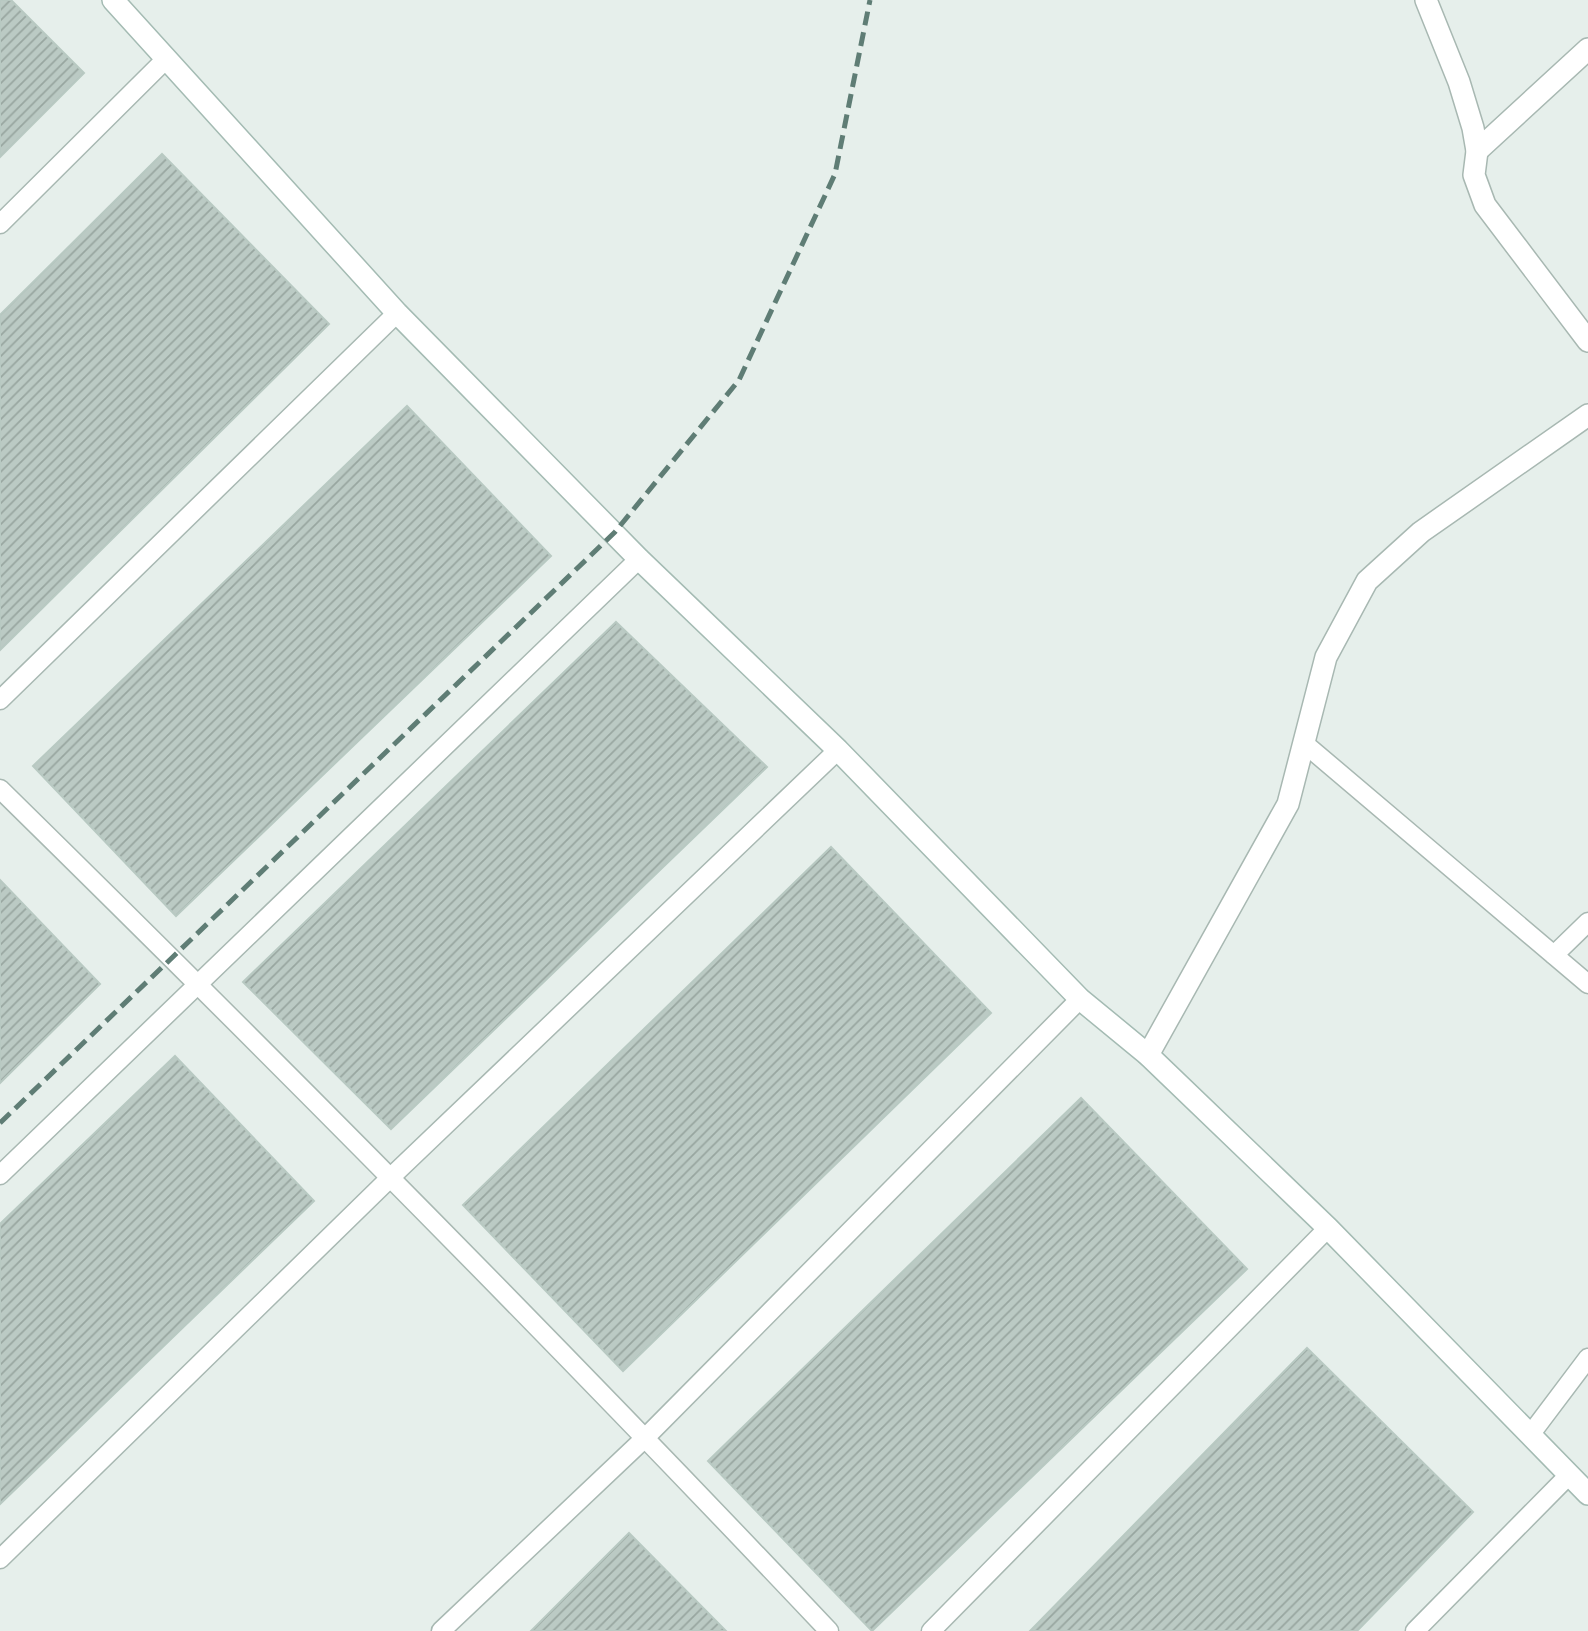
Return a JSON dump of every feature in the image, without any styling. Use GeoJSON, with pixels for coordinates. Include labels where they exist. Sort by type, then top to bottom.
{"type":"FeatureCollection","features":[{"type":"Feature","properties":{"kind":"street"},"geometry":{"type":"LineString","coordinates":[[113,0],[397,313],[639,559],[838,750],[1080,999],[1148,1055],[1328,1228],[1588,1494]]}},
{"type":"Feature","properties":{"kind":"street"},"geometry":{"type":"LineString","coordinates":[[1426,0],[1459,82],[1477,152],[1474,175],[1485,205],[1588,341]]}},
{"type":"Feature","properties":{"kind":"street"},"geometry":{"type":"LineString","coordinates":[[1477,152],[1588,50]]}},
{"type":"Feature","properties":{"kind":"street"},"geometry":{"type":"LineString","coordinates":[[1148,1055],[1288,804],[1306,744],[1326,657],[1367,581],[1421,532],[1588,415]]}},
{"type":"Feature","properties":{"kind":"lane"},"geometry":{"type":"LineString","coordinates":[[0,224],[166,59]]}},
{"type":"Feature","properties":{"kind":"lane"},"geometry":{"type":"LineString","coordinates":[[0,700],[397,313]]}},
{"type":"Feature","properties":{"kind":"lane"},"geometry":{"type":"LineString","coordinates":[[0,1175],[196,983],[639,559]]}},
{"type":"Feature","properties":{"kind":"lane"},"geometry":{"type":"LineString","coordinates":[[1306,744],[1588,984]]}},
{"type":"Feature","properties":{"kind":"lane"},"geometry":{"type":"LineString","coordinates":[[0,1559],[391,1177],[838,750]]}},
{"type":"Feature","properties":{"kind":"lane"},"geometry":{"type":"LineString","coordinates":[[0,789],[391,1177],[646,1437],[829,1631]]}},
{"type":"Feature","properties":{"kind":"lane"},"geometry":{"type":"LineString","coordinates":[[1553,955],[1588,922]]}},
{"type":"Feature","properties":{"kind":"lane"},"geometry":{"type":"LineString","coordinates":[[441,1631],[646,1437],[1080,999]]}},
{"type":"Feature","properties":{"kind":"lane"},"geometry":{"type":"LineString","coordinates":[[932,1631],[1328,1228]]}},
{"type":"Feature","properties":{"kind":"lane"},"geometry":{"type":"LineString","coordinates":[[1530,1435],[1588,1358]]}},
{"type":"Feature","properties":{"kind":"lane"},"geometry":{"type":"LineString","coordinates":[[1415,1631],[1569,1475]]}},
{"type":"Feature","properties":{"kind":"building"},"geometry":{"type":"Polygon","coordinates":[[[0,0],[11,0],[84,73],[0,157],[0,0]]]}},
{"type":"Feature","properties":{"kind":"building"},"geometry":{"type":"Polygon","coordinates":[[[162,154],[329,324],[0,650],[0,315],[162,154]]]}},
{"type":"Feature","properties":{"kind":"building"},"geometry":{"type":"Polygon","coordinates":[[[407,406],[551,556],[176,916],[33,766],[407,406]]]}},
{"type":"Feature","properties":{"kind":"building"},"geometry":{"type":"Polygon","coordinates":[[[616,622],[767,767],[391,1129],[243,982],[616,622]]]}},
{"type":"Feature","properties":{"kind":"building"},"geometry":{"type":"Polygon","coordinates":[[[831,847],[991,1013],[623,1371],[463,1205],[831,847]]]}},
{"type":"Feature","properties":{"kind":"building"},"geometry":{"type":"Polygon","coordinates":[[[0,880],[100,984],[0,1083],[0,880]]]}},
{"type":"Feature","properties":{"kind":"building"},"geometry":{"type":"Polygon","coordinates":[[[175,1056],[314,1201],[0,1504],[0,1224],[175,1056]]]}},
{"type":"Feature","properties":{"kind":"building"},"geometry":{"type":"Polygon","coordinates":[[[1081,1098],[1247,1269],[872,1631],[708,1461],[1081,1098]]]}},
{"type":"Feature","properties":{"kind":"building"},"geometry":{"type":"Polygon","coordinates":[[[1307,1348],[1473,1512],[1357,1631],[1030,1631],[1307,1348]]]}},
{"type":"Feature","properties":{"kind":"building"},"geometry":{"type":"Polygon","coordinates":[[[629,1533],[726,1631],[531,1631],[629,1533]]]}},
{"type":"Feature","properties":{"kind":"railway"},"geometry":{"type":"LineString","coordinates":[[0,1123],[615,532],[739,380],[835,174],[870,0]]}}]}
